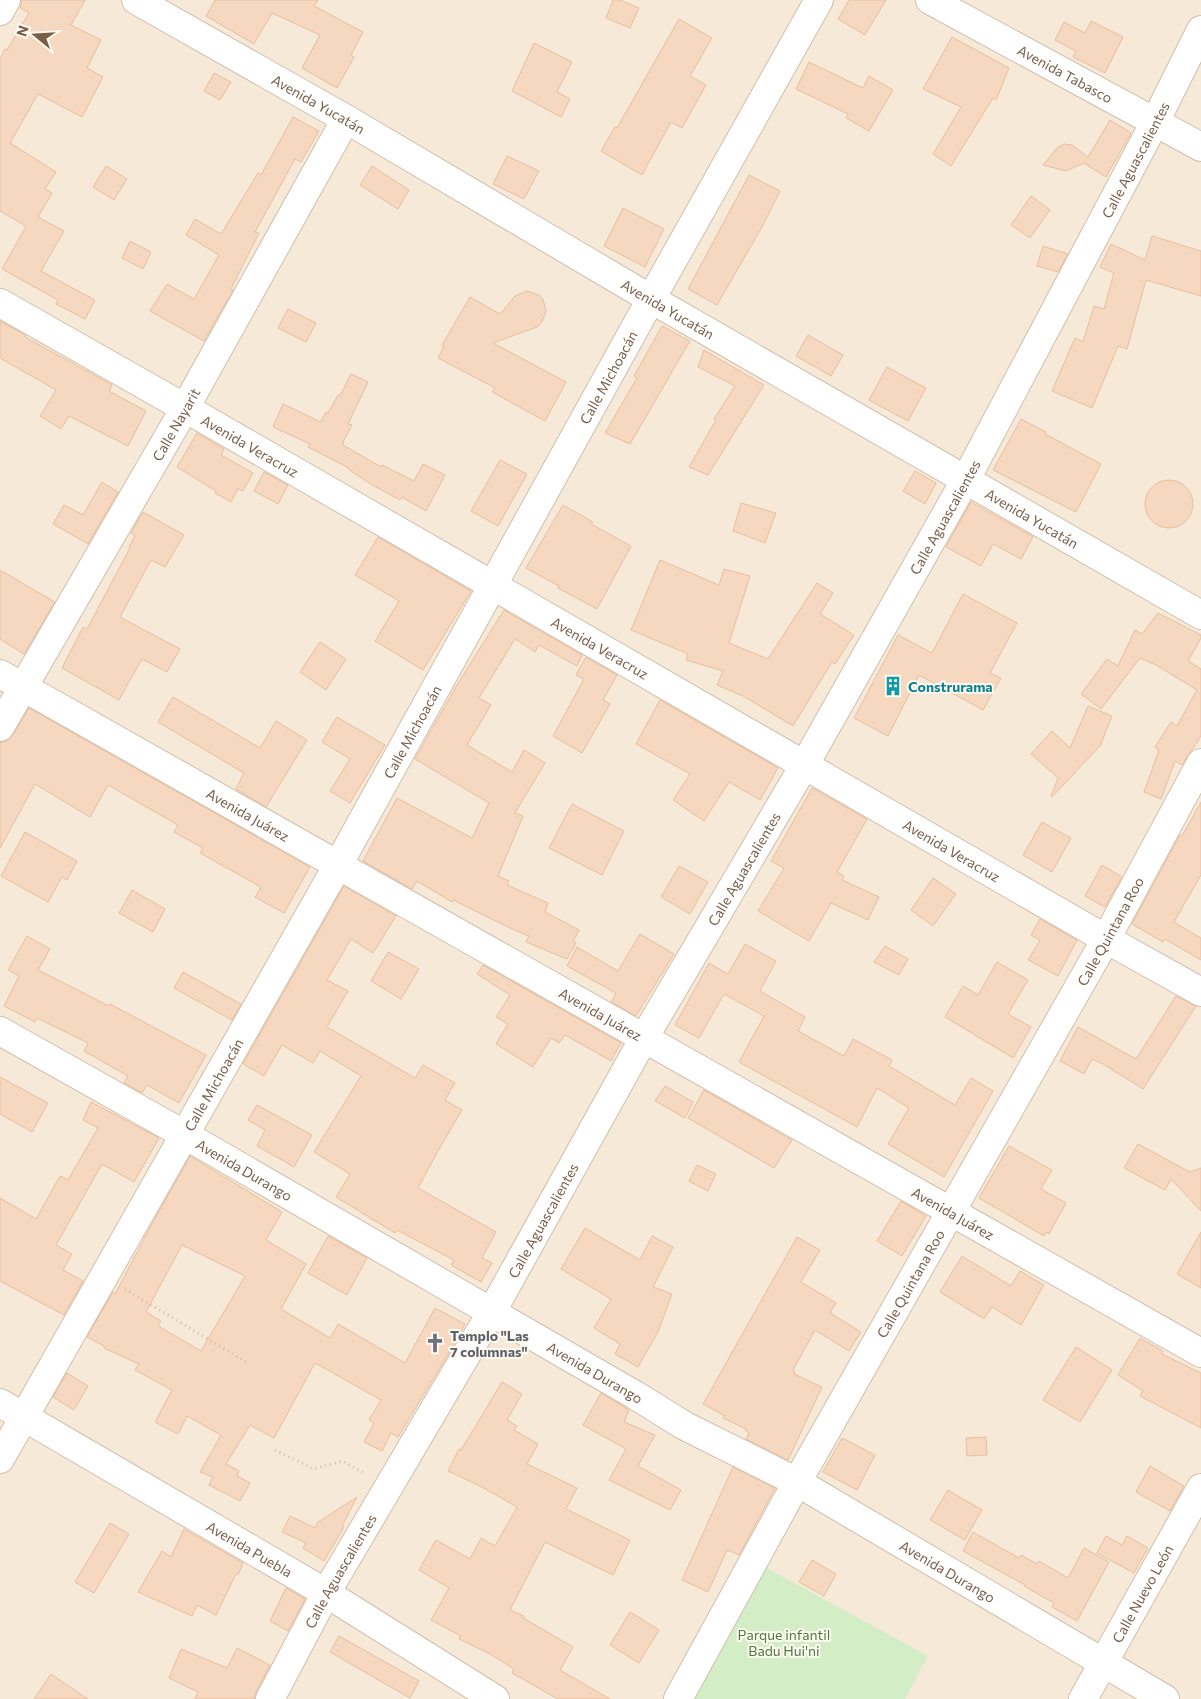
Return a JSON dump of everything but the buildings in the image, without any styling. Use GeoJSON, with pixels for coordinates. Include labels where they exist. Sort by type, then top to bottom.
{"type":"FeatureCollection","features":[{"type":"Feature","properties":{"kind":"street"},"geometry":{"type":"LineString","coordinates":[[0,11],[6,0]]}},
{"type":"Feature","properties":{"kind":"street","name":"Avenida Yucatán"},"geometry":{"type":"LineString","coordinates":[[136,0],[346,119],[651,299],[1201,615]]}},
{"type":"Feature","properties":{"kind":"street","name":"Calle Michoacán"},"geometry":{"type":"LineString","coordinates":[[0,1459],[338,865],[651,299],[819,0]]}},
{"type":"Feature","properties":{"kind":"street","name":"Avenida Tabasco"},"geometry":{"type":"LineString","coordinates":[[930,0],[1201,147]]}},
{"type":"Feature","properties":{"kind":"street","name":"Calle Aguascalientes"},"geometry":{"type":"LineString","coordinates":[[270,1699],[326,1593],[491,1313],[644,1038],[805,764],[966,479],[1155,122],[1201,30]]}},
{"type":"Feature","properties":{"kind":"street","name":"Calle Nayarit"},"geometry":{"type":"LineString","coordinates":[[0,727],[11,681],[185,408],[346,119]]}},
{"type":"Feature","properties":{"kind":"street","name":"Avenida Veracruz"},"geometry":{"type":"LineString","coordinates":[[0,303],[1201,992]]}},
{"type":"Feature","properties":{"kind":"street","name":"Avenida Juárez"},"geometry":{"type":"LineString","coordinates":[[11,681],[1201,1353]]}},
{"type":"Feature","properties":{"kind":"street","name":"Calle Quintana Roo"},"geometry":{"type":"LineString","coordinates":[[678,1699],[797,1482],[1106,939],[1201,763]]}},
{"type":"Feature","properties":{"kind":"street","name":"Avenida Durango"},"geometry":{"type":"LineString","coordinates":[[0,1031],[185,1135],[635,1395],[684,1426],[797,1482],[1164,1699]]}},
{"type":"Feature","properties":{"kind":"street","name":"Avenida Puebla"},"geometry":{"type":"LineString","coordinates":[[0,1403],[326,1593],[495,1699]]}},
{"type":"Feature","properties":{"kind":"street","name":"Calle Nuevo León"},"geometry":{"type":"LineString","coordinates":[[1083,1699],[1201,1488]]}},
{"type":"Feature","properties":{"kind":"path"},"geometry":{"type":"LineString","coordinates":[[103,1275],[246,1362]]}},
{"type":"Feature","properties":{"kind":"path"},"geometry":{"type":"LineString","coordinates":[[276,1450],[314,1469],[342,1461],[389,1485]]}},
{"type":"Feature","properties":{"kind":"shaded area"},"geometry":{"type":"Polygon","coordinates":[[[0,0],[1201,0],[1201,1699],[0,1699],[0,0]]]}},
{"type":"Feature","properties":{"kind":"green space","name":"Parque infantil Badu Hui'ni"},"geometry":{"type":"Polygon","coordinates":[[[761,1565],[928,1656],[905,1699],[689,1699],[761,1565]]]}},
{"type":"Feature","properties":{"kind":"place","name":"Construrama"},"geometry":{"type":"Point","coordinates":[893,686]}},
{"type":"Feature","properties":{"kind":"place","name":"Templo \"Las 7 columnas\""},"geometry":{"type":"Point","coordinates":[435,1343]}}]}
